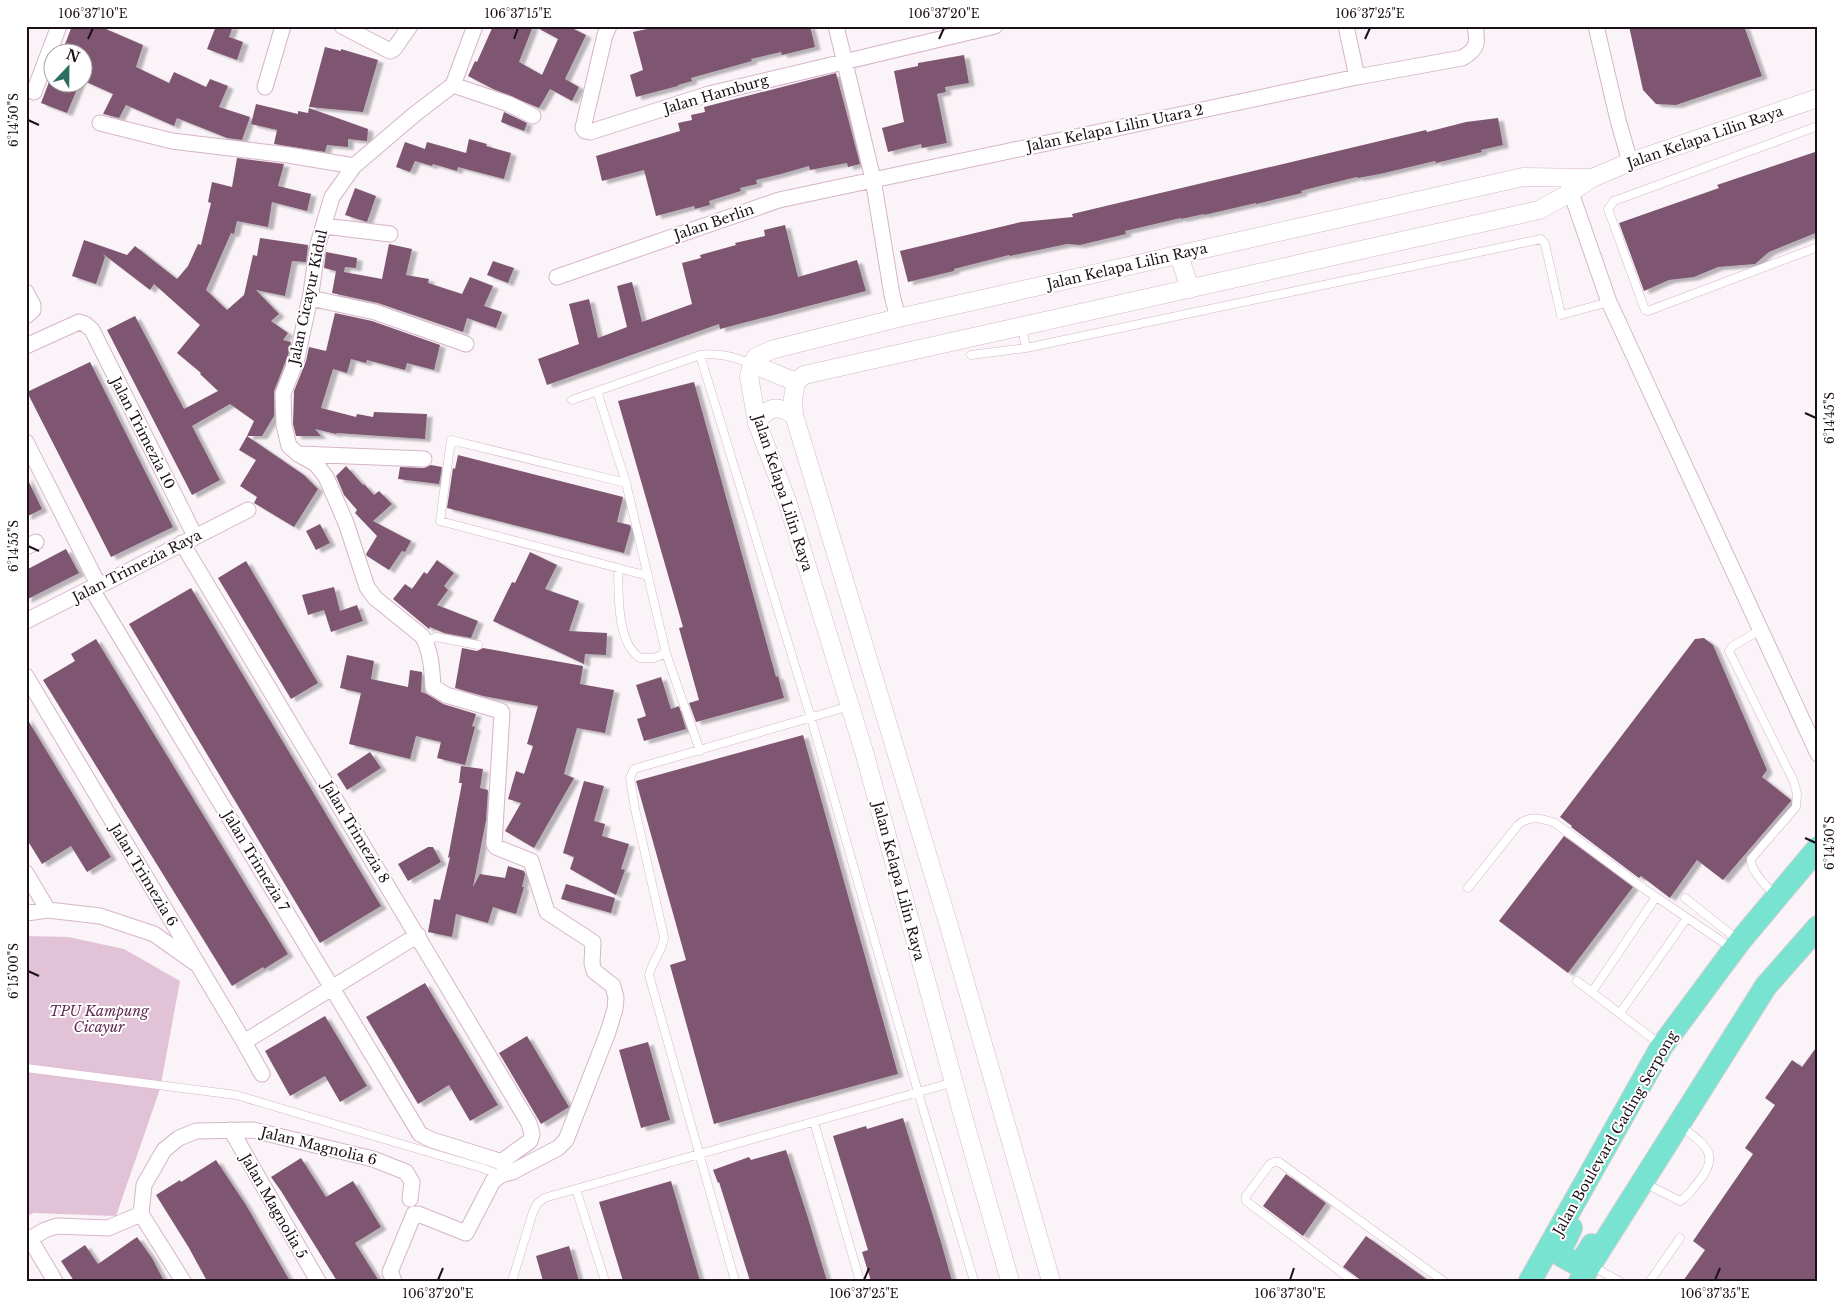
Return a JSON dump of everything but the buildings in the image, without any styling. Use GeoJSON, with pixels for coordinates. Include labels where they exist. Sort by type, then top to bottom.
{"type":"FeatureCollection","features":[{"type":"Feature","properties":{"kind":"main road","name":"Jalan Boulevard Gading Serpong"},"geometry":{"type":"LineString","coordinates":[[1530,1281],[1662,1046],[1737,945],[1818,848]]}},
{"type":"Feature","properties":{"kind":"main road"},"geometry":{"type":"LineString","coordinates":[[1585,1273],[1766,986],[1818,927]]}},
{"type":"Feature","properties":{"kind":"main road"},"geometry":{"type":"LineString","coordinates":[[1612,1136],[1608,1156],[1580,1208],[1560,1251],[1562,1256],[1577,1264],[1581,1263],[1644,1167],[1661,1153]]}},
{"type":"Feature","properties":{"kind":"main road"},"geometry":{"type":"LineString","coordinates":[[1543,1281],[1554,1266],[1567,1269],[1570,1273],[1568,1281]]}},
{"type":"Feature","properties":{"kind":"street"},"geometry":{"type":"LineString","coordinates":[[34,92],[58,26]]}},
{"type":"Feature","properties":{"kind":"street"},"geometry":{"type":"LineString","coordinates":[[265,87],[283,26]]}},
{"type":"Feature","properties":{"kind":"street"},"geometry":{"type":"LineString","coordinates":[[342,26],[390,51],[394,49],[410,26]]}},
{"type":"Feature","properties":{"kind":"street"},"geometry":{"type":"LineString","coordinates":[[475,26],[453,85],[509,104],[533,116]]}},
{"type":"Feature","properties":{"kind":"street","name":"Jalan Hamburg"},"geometry":{"type":"LineString","coordinates":[[609,26],[605,34],[582,128],[584,131],[590,132],[709,94],[994,26]]}},
{"type":"Feature","properties":{"kind":"street"},"geometry":{"type":"LineString","coordinates":[[836,26],[873,179],[892,294],[898,318]]}},
{"type":"Feature","properties":{"kind":"street"},"geometry":{"type":"LineString","coordinates":[[1346,26],[1357,77]]}},
{"type":"Feature","properties":{"kind":"street","name":"Jalan Kelapa Lilin Utara 2"},"geometry":{"type":"LineString","coordinates":[[873,179],[1357,77],[1462,58],[1473,52],[1478,40],[1475,26]]}},
{"type":"Feature","properties":{"kind":"street"},"geometry":{"type":"LineString","coordinates":[[1596,26],[1630,162]]}},
{"type":"Feature","properties":{"kind":"street","name":"Jalan Cicayur Kidul"},"geometry":{"type":"LineString","coordinates":[[426,641],[375,598],[367,586],[346,524],[326,477],[316,464],[298,454],[289,446],[284,425],[283,394],[297,358],[310,298],[318,244],[332,197],[354,166],[414,114],[453,85]]}},
{"type":"Feature","properties":{"kind":"street","name":"Jalan Kelapa Lilin Raya"},"geometry":{"type":"LineString","coordinates":[[1010,1281],[868,764],[787,501],[757,424],[749,376],[756,357],[771,350],[898,318],[1523,177],[1568,185],[1818,98]]}},
{"type":"Feature","properties":{"kind":"street"},"geometry":{"type":"LineString","coordinates":[[100,123],[172,142],[288,155],[354,166]]}},
{"type":"Feature","properties":{"kind":"street","name":"Jalan Berlin"},"geometry":{"type":"LineString","coordinates":[[558,277],[779,200],[873,179]]}},
{"type":"Feature","properties":{"kind":"street"},"geometry":{"type":"LineString","coordinates":[[1051,1281],[949,926],[794,415],[793,398],[796,382],[804,375],[1022,328],[1539,210],[1568,185],[1609,302],[1818,754]]}},
{"type":"Feature","properties":{"kind":"street"},"geometry":{"type":"LineString","coordinates":[[324,226],[390,234]]}},
{"type":"Feature","properties":{"kind":"street"},"geometry":{"type":"LineString","coordinates":[[1179,255],[1190,289]]}},
{"type":"Feature","properties":{"kind":"street"},"geometry":{"type":"LineString","coordinates":[[26,292],[33,305],[28,315]]}},
{"type":"Feature","properties":{"kind":"street"},"geometry":{"type":"LineString","coordinates":[[310,298],[375,312],[466,344]]}},
{"type":"Feature","properties":{"kind":"street","name":"Jalan Trimezia 10"},"geometry":{"type":"LineString","coordinates":[[26,346],[79,322],[92,330],[188,539]]}},
{"type":"Feature","properties":{"kind":"street"},"geometry":{"type":"LineString","coordinates":[[752,364],[796,382]]}},
{"type":"Feature","properties":{"kind":"street"},"geometry":{"type":"LineString","coordinates":[[757,424],[768,410],[775,408],[794,415]]}},
{"type":"Feature","properties":{"kind":"street","name":"Jalan Trimezia 7"},"geometry":{"type":"LineString","coordinates":[[26,442],[95,587],[420,1134]]}},
{"type":"Feature","properties":{"kind":"street"},"geometry":{"type":"LineString","coordinates":[[298,454],[424,459]]}},
{"type":"Feature","properties":{"kind":"street","name":"Jalan Trimezia Raya"},"geometry":{"type":"LineString","coordinates":[[26,622],[248,510]]}},
{"type":"Feature","properties":{"kind":"street","name":"Jalan Trimezia 8"},"geometry":{"type":"LineString","coordinates":[[188,539],[418,936],[529,1123],[532,1134],[530,1141],[505,1159],[498,1161],[432,1140],[420,1134]]}},
{"type":"Feature","properties":{"kind":"street"},"geometry":{"type":"LineString","coordinates":[[394,1281],[390,1272],[414,1214],[466,1234],[489,1186],[500,1175],[512,1172],[558,1148],[566,1140],[608,1032],[615,1009],[616,998],[613,986],[594,971],[592,962],[593,942],[547,912],[531,861],[496,847],[494,844],[502,713],[501,711],[446,695],[433,687],[432,670],[426,641]]}},
{"type":"Feature","properties":{"kind":"street","name":"Jalan Trimezia 6"},"geometry":{"type":"LineString","coordinates":[[26,676],[262,1074]]}},
{"type":"Feature","properties":{"kind":"street"},"geometry":{"type":"LineString","coordinates":[[26,873],[48,910]]}},
{"type":"Feature","properties":{"kind":"street"},"geometry":{"type":"LineString","coordinates":[[26,913],[48,910],[100,916],[154,934],[198,966]]}},
{"type":"Feature","properties":{"kind":"street"},"geometry":{"type":"LineString","coordinates":[[244,1042],[418,936]]}},
{"type":"Feature","properties":{"kind":"street","name":"Jalan Magnolia 5"},"geometry":{"type":"LineString","coordinates":[[231,1130],[318,1281]]}},
{"type":"Feature","properties":{"kind":"street","name":"Jalan Magnolia 6"},"geometry":{"type":"LineString","coordinates":[[141,1214],[144,1185],[164,1150],[179,1138],[196,1131],[253,1130],[373,1158],[406,1172],[412,1182],[410,1199]]}},
{"type":"Feature","properties":{"kind":"street"},"geometry":{"type":"LineString","coordinates":[[56,1281],[28,1240],[45,1230],[57,1226],[108,1228],[141,1214],[182,1281]]}},
{"type":"Feature","properties":{"kind":"lane"},"geometry":{"type":"LineString","coordinates":[[1818,126],[1614,201],[1608,209],[1645,310],[1648,311],[1818,247]]}},
{"type":"Feature","properties":{"kind":"lane"},"geometry":{"type":"LineString","coordinates":[[971,355],[1026,348],[1541,240],[1545,244],[1561,315],[1609,302]]}},
{"type":"Feature","properties":{"kind":"lane"},"geometry":{"type":"LineString","coordinates":[[1022,328],[1026,348]]}},
{"type":"Feature","properties":{"kind":"lane"},"geometry":{"type":"LineString","coordinates":[[572,400],[700,355],[713,353],[752,364]]}},
{"type":"Feature","properties":{"kind":"lane"},"geometry":{"type":"LineString","coordinates":[[700,355],[811,718],[974,1281]]}},
{"type":"Feature","properties":{"kind":"lane"},"geometry":{"type":"LineString","coordinates":[[597,391],[626,483],[666,653],[700,751]]}},
{"type":"Feature","properties":{"kind":"lane"},"geometry":{"type":"LineString","coordinates":[[626,483],[451,440],[440,521],[648,576]]}},
{"type":"Feature","properties":{"kind":"lane"},"geometry":{"type":"LineString","coordinates":[[618,568],[621,615],[630,648],[640,658],[654,658],[666,653]]}},
{"type":"Feature","properties":{"kind":"lane"},"geometry":{"type":"LineString","coordinates":[[1760,630],[1733,646],[1729,651],[1794,782],[1797,794],[1796,806],[1750,862],[1776,898]]}},
{"type":"Feature","properties":{"kind":"lane"},"geometry":{"type":"LineString","coordinates":[[426,641],[436,637],[478,644]]}},
{"type":"Feature","properties":{"kind":"lane"},"geometry":{"type":"LineString","coordinates":[[734,1281],[649,975],[652,963],[662,948],[664,937],[634,810],[630,778],[634,770],[850,706]]}},
{"type":"Feature","properties":{"kind":"lane"},"geometry":{"type":"LineString","coordinates":[[1468,888],[1518,825],[1524,820],[1542,818],[1555,823],[1687,918],[1737,945]]}},
{"type":"Feature","properties":{"kind":"lane"},"geometry":{"type":"LineString","coordinates":[[1592,992],[1656,897]]}},
{"type":"Feature","properties":{"kind":"lane"},"geometry":{"type":"LineString","coordinates":[[1685,898],[1737,945]]}},
{"type":"Feature","properties":{"kind":"lane"},"geometry":{"type":"LineString","coordinates":[[1620,1013],[1687,918]]}},
{"type":"Feature","properties":{"kind":"lane"},"geometry":{"type":"LineString","coordinates":[[1577,981],[1662,1046]]}},
{"type":"Feature","properties":{"kind":"lane"},"geometry":{"type":"LineString","coordinates":[[26,1068],[236,1095],[500,1175]]}},
{"type":"Feature","properties":{"kind":"lane"},"geometry":{"type":"LineString","coordinates":[[512,1281],[534,1208],[544,1198],[954,1082]]}},
{"type":"Feature","properties":{"kind":"lane"},"geometry":{"type":"LineString","coordinates":[[814,1122],[860,1281]]}},
{"type":"Feature","properties":{"kind":"lane"},"geometry":{"type":"LineString","coordinates":[[1642,1181],[1680,1201],[1685,1198],[1705,1174],[1709,1166],[1708,1150],[1680,1125]]}},
{"type":"Feature","properties":{"kind":"lane"},"geometry":{"type":"LineString","coordinates":[[1353,1281],[1246,1201],[1246,1196],[1270,1164],[1279,1162],[1443,1281]]}},
{"type":"Feature","properties":{"kind":"lane"},"geometry":{"type":"LineString","coordinates":[[576,1189],[605,1281]]}},
{"type":"Feature","properties":{"kind":"lane"},"geometry":{"type":"LineString","coordinates":[[1650,1281],[1680,1238]]}},
{"type":"Feature","properties":{"kind":"lane"},"geometry":{"type":"LineString","coordinates":[[1585,1273],[1619,1281]]}},
{"type":"Feature","properties":{"kind":"green space","name":"TPU Kampung Cicayur"},"geometry":{"type":"Polygon","coordinates":[[[26,936],[68,937],[124,949],[180,981],[160,1089],[116,1216],[34,1213],[26,1216],[26,936]]]}}]}
